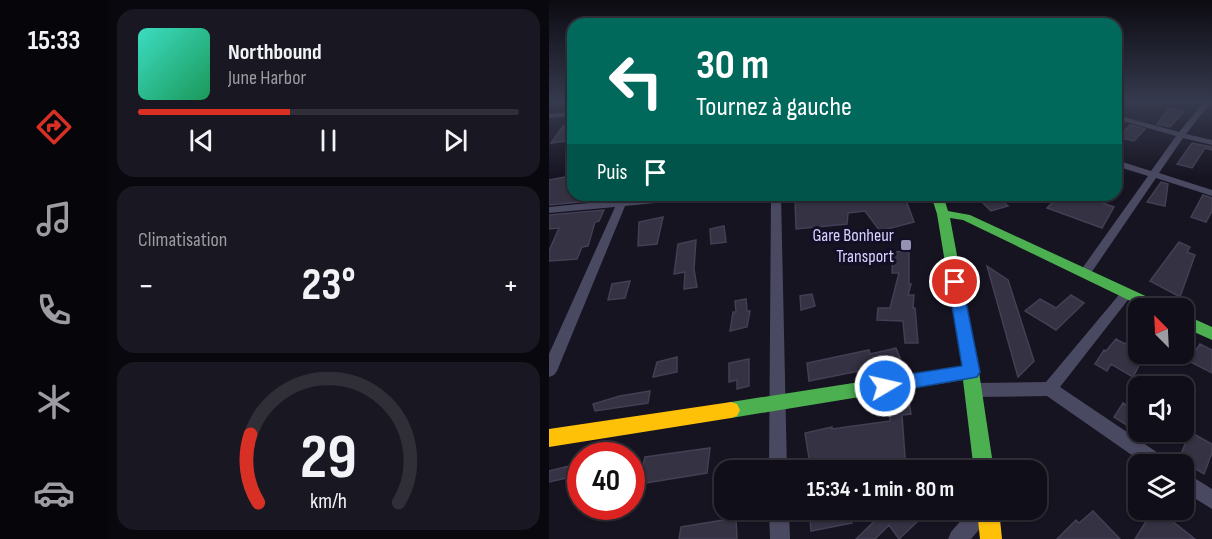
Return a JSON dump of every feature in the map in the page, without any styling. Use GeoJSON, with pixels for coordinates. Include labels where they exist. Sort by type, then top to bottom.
{"type":"FeatureCollection","features":[{"type":"Feature","properties":{"kind":"main road"},"geometry":{"type":"LineString","coordinates":[[939,201],[971,372],[983,460]]}},
{"type":"Feature","properties":{"kind":"main road"},"geometry":{"type":"LineString","coordinates":[[943,214],[966,217],[1137,298]]}},
{"type":"Feature","properties":{"kind":"main road"},"geometry":{"type":"LineString","coordinates":[[1194,325],[1212,334]]}},
{"type":"Feature","properties":{"kind":"main road"},"geometry":{"type":"LineString","coordinates":[[549,438],[971,372]]}},
{"type":"Feature","properties":{"kind":"main road"},"geometry":{"type":"LineString","coordinates":[[989,520],[991,539]]}},
{"type":"Feature","properties":{"kind":"street"},"geometry":{"type":"LineString","coordinates":[[1153,127],[1212,143]]}},
{"type":"Feature","properties":{"kind":"street"},"geometry":{"type":"LineString","coordinates":[[1085,273],[1187,127]]}},
{"type":"Feature","properties":{"kind":"street"},"geometry":{"type":"LineString","coordinates":[[1122,165],[1212,193]]}},
{"type":"Feature","properties":{"kind":"street"},"geometry":{"type":"LineString","coordinates":[[549,210],[610,201]]}},
{"type":"Feature","properties":{"kind":"street"},"geometry":{"type":"LineString","coordinates":[[549,371],[623,201]]}},
{"type":"Feature","properties":{"kind":"street"},"geometry":{"type":"LineString","coordinates":[[776,201],[778,460]]}},
{"type":"Feature","properties":{"kind":"street"},"geometry":{"type":"LineString","coordinates":[[1050,389],[1127,293]]}},
{"type":"Feature","properties":{"kind":"street"},"geometry":{"type":"LineString","coordinates":[[974,390],[1050,389],[1145,454]]}},
{"type":"Feature","properties":{"kind":"street"},"geometry":{"type":"LineString","coordinates":[[1194,488],[1212,500]]}},
{"type":"Feature","properties":{"kind":"street"},"geometry":{"type":"LineString","coordinates":[[779,520],[780,539]]}},
{"type":"Feature","properties":{"kind":"street"},"geometry":{"type":"LineString","coordinates":[[958,539],[974,520]]}},
{"type":"Feature","properties":{"kind":"building"},"geometry":{"type":"Polygon","coordinates":[[[562,127],[567,127],[567,141],[551,143],[562,127]]]}},
{"type":"Feature","properties":{"kind":"building"},"geometry":{"type":"Polygon","coordinates":[[[1128,127],[1145,129],[1134,141],[1122,138],[1122,133],[1128,127]]]}},
{"type":"Feature","properties":{"kind":"building"},"geometry":{"type":"Polygon","coordinates":[[[1192,143],[1212,147],[1212,150],[1205,148],[1192,168],[1177,164],[1192,143]]]}},
{"type":"Feature","properties":{"kind":"building"},"geometry":{"type":"Polygon","coordinates":[[[567,177],[567,201],[590,201],[549,205],[549,180],[567,177]]]}},
{"type":"Feature","properties":{"kind":"building"},"geometry":{"type":"Polygon","coordinates":[[[1161,182],[1168,184],[1165,206],[1147,202],[1161,182]]]}},
{"type":"Feature","properties":{"kind":"building"},"geometry":{"type":"Polygon","coordinates":[[[1203,195],[1212,198],[1212,211],[1206,222],[1191,217],[1203,195]]]}},
{"type":"Feature","properties":{"kind":"building"},"geometry":{"type":"Polygon","coordinates":[[[795,201],[906,201],[914,222],[880,231],[865,211],[848,213],[847,224],[796,229],[795,201]]]}},
{"type":"Feature","properties":{"kind":"building"},"geometry":{"type":"Polygon","coordinates":[[[981,201],[1002,201],[1008,206],[991,211],[981,201]]]}},
{"type":"Feature","properties":{"kind":"building"},"geometry":{"type":"Polygon","coordinates":[[[1054,201],[1097,201],[1114,207],[1102,228],[1047,208],[1054,201]]]}},
{"type":"Feature","properties":{"kind":"building"},"geometry":{"type":"Polygon","coordinates":[[[604,210],[599,221],[595,222],[588,246],[582,247],[577,259],[549,261],[549,251],[559,228],[549,229],[549,215],[604,210]]]}},
{"type":"Feature","properties":{"kind":"building"},"geometry":{"type":"Polygon","coordinates":[[[663,217],[657,244],[638,246],[639,222],[663,217]]]}},
{"type":"Feature","properties":{"kind":"building"},"geometry":{"type":"Polygon","coordinates":[[[724,226],[726,242],[711,244],[710,229],[724,226]]]}},
{"type":"Feature","properties":{"kind":"building"},"geometry":{"type":"Polygon","coordinates":[[[696,240],[694,269],[697,287],[684,289],[685,272],[674,274],[678,244],[696,240]]]}},
{"type":"Feature","properties":{"kind":"building"},"geometry":{"type":"Polygon","coordinates":[[[1179,242],[1190,247],[1187,252],[1195,255],[1180,297],[1150,281],[1179,242]]]}},
{"type":"Feature","properties":{"kind":"building"},"geometry":{"type":"Polygon","coordinates":[[[909,251],[909,284],[911,284],[908,295],[914,295],[913,308],[915,308],[918,343],[905,343],[903,321],[877,320],[878,308],[890,308],[899,273],[892,273],[893,252],[909,251]]]}},
{"type":"Feature","properties":{"kind":"building"},"geometry":{"type":"Polygon","coordinates":[[[987,266],[1008,280],[1034,361],[1018,377],[987,266]]]}},
{"type":"Feature","properties":{"kind":"building"},"geometry":{"type":"Polygon","coordinates":[[[630,281],[625,298],[608,300],[612,284],[630,281]]]}},
{"type":"Feature","properties":{"kind":"building"},"geometry":{"type":"Polygon","coordinates":[[[812,294],[815,306],[801,310],[800,296],[812,294]]]}},
{"type":"Feature","properties":{"kind":"building"},"geometry":{"type":"Polygon","coordinates":[[[1071,295],[1084,303],[1056,330],[1025,311],[1040,299],[1056,308],[1071,295]]]}},
{"type":"Feature","properties":{"kind":"building"},"geometry":{"type":"Polygon","coordinates":[[[746,299],[747,311],[750,311],[747,327],[730,331],[733,312],[736,312],[735,301],[746,299]]]}},
{"type":"Feature","properties":{"kind":"building"},"geometry":{"type":"Polygon","coordinates":[[[1116,339],[1125,344],[1128,340],[1128,364],[1140,364],[1134,376],[1111,364],[1107,371],[1095,364],[1104,350],[1106,351],[1116,339]]]}},
{"type":"Feature","properties":{"kind":"building"},"geometry":{"type":"Polygon","coordinates":[[[1200,344],[1212,350],[1212,373],[1194,364],[1194,349],[1196,350],[1200,344]]]}},
{"type":"Feature","properties":{"kind":"building"},"geometry":{"type":"Polygon","coordinates":[[[896,348],[901,360],[889,363],[891,365],[860,375],[859,371],[809,381],[807,363],[869,350],[870,354],[896,348]]]}},
{"type":"Feature","properties":{"kind":"building"},"geometry":{"type":"Polygon","coordinates":[[[677,357],[677,372],[653,377],[657,362],[677,357]]]}},
{"type":"Feature","properties":{"kind":"building"},"geometry":{"type":"Polygon","coordinates":[[[749,359],[749,386],[737,389],[737,380],[729,382],[729,363],[749,359]]]}},
{"type":"Feature","properties":{"kind":"building"},"geometry":{"type":"Polygon","coordinates":[[[650,391],[648,403],[595,411],[593,404],[650,391]]]}},
{"type":"Feature","properties":{"kind":"building"},"geometry":{"type":"Polygon","coordinates":[[[909,401],[911,414],[902,415],[905,460],[809,460],[805,433],[832,427],[832,429],[890,421],[888,403],[909,401]]]}},
{"type":"Feature","properties":{"kind":"building"},"geometry":{"type":"Polygon","coordinates":[[[1123,403],[1128,406],[1128,426],[1114,417],[1123,403]]]}},
{"type":"Feature","properties":{"kind":"building"},"geometry":{"type":"Polygon","coordinates":[[[1194,434],[1212,444],[1212,453],[1204,474],[1194,468],[1194,454],[1181,454],[1186,442],[1194,442],[1194,434]]]}},
{"type":"Feature","properties":{"kind":"building"},"geometry":{"type":"Polygon","coordinates":[[[710,448],[707,473],[645,483],[645,457],[710,448]]]}},
{"type":"Feature","properties":{"kind":"building"},"geometry":{"type":"Polygon","coordinates":[[[567,466],[566,478],[549,482],[549,471],[567,466]]]}},
{"type":"Feature","properties":{"kind":"building"},"geometry":{"type":"Polygon","coordinates":[[[1093,511],[1120,539],[1057,539],[1076,520],[1079,523],[1093,511]]]}},
{"type":"Feature","properties":{"kind":"building"},"geometry":{"type":"Polygon","coordinates":[[[736,520],[737,539],[679,539],[681,527],[736,520]]]}},
{"type":"Feature","properties":{"kind":"building"},"geometry":{"type":"Polygon","coordinates":[[[810,520],[849,520],[852,523],[811,531],[810,520]]]}},
{"type":"Feature","properties":{"kind":"building"},"geometry":{"type":"Polygon","coordinates":[[[876,520],[918,521],[899,539],[889,525],[875,539],[856,539],[876,520]]]}},
{"type":"Feature","properties":{"kind":"building"},"geometry":{"type":"Polygon","coordinates":[[[1147,520],[1171,520],[1195,539],[1135,539],[1147,520]]]}},
{"type":"Feature","properties":{"kind":"traffic: fast"},"geometry":{"type":"LineString","coordinates":[[939,201],[971,372],[983,460]]}},
{"type":"Feature","properties":{"kind":"traffic: fast"},"geometry":{"type":"LineString","coordinates":[[943,214],[966,217],[1137,298]]}},
{"type":"Feature","properties":{"kind":"traffic: fast"},"geometry":{"type":"LineString","coordinates":[[1194,325],[1212,334]]}},
{"type":"Feature","properties":{"kind":"traffic: fast"},"geometry":{"type":"LineString","coordinates":[[731,410],[971,372]]}},
{"type":"Feature","properties":{"kind":"traffic: slow"},"geometry":{"type":"LineString","coordinates":[[549,438],[731,410]]}},
{"type":"Feature","properties":{"kind":"traffic: slow"},"geometry":{"type":"LineString","coordinates":[[989,520],[991,539]]}},
{"type":"Feature","properties":{"kind":"place","name":"Gare Bonheur Transport"},"geometry":{"type":"Point","coordinates":[906,245]}},
{"type":"Feature","properties":{"kind":"route"},"geometry":{"type":"LineString","coordinates":[[885,386],[971,372],[955,282]]}}]}
